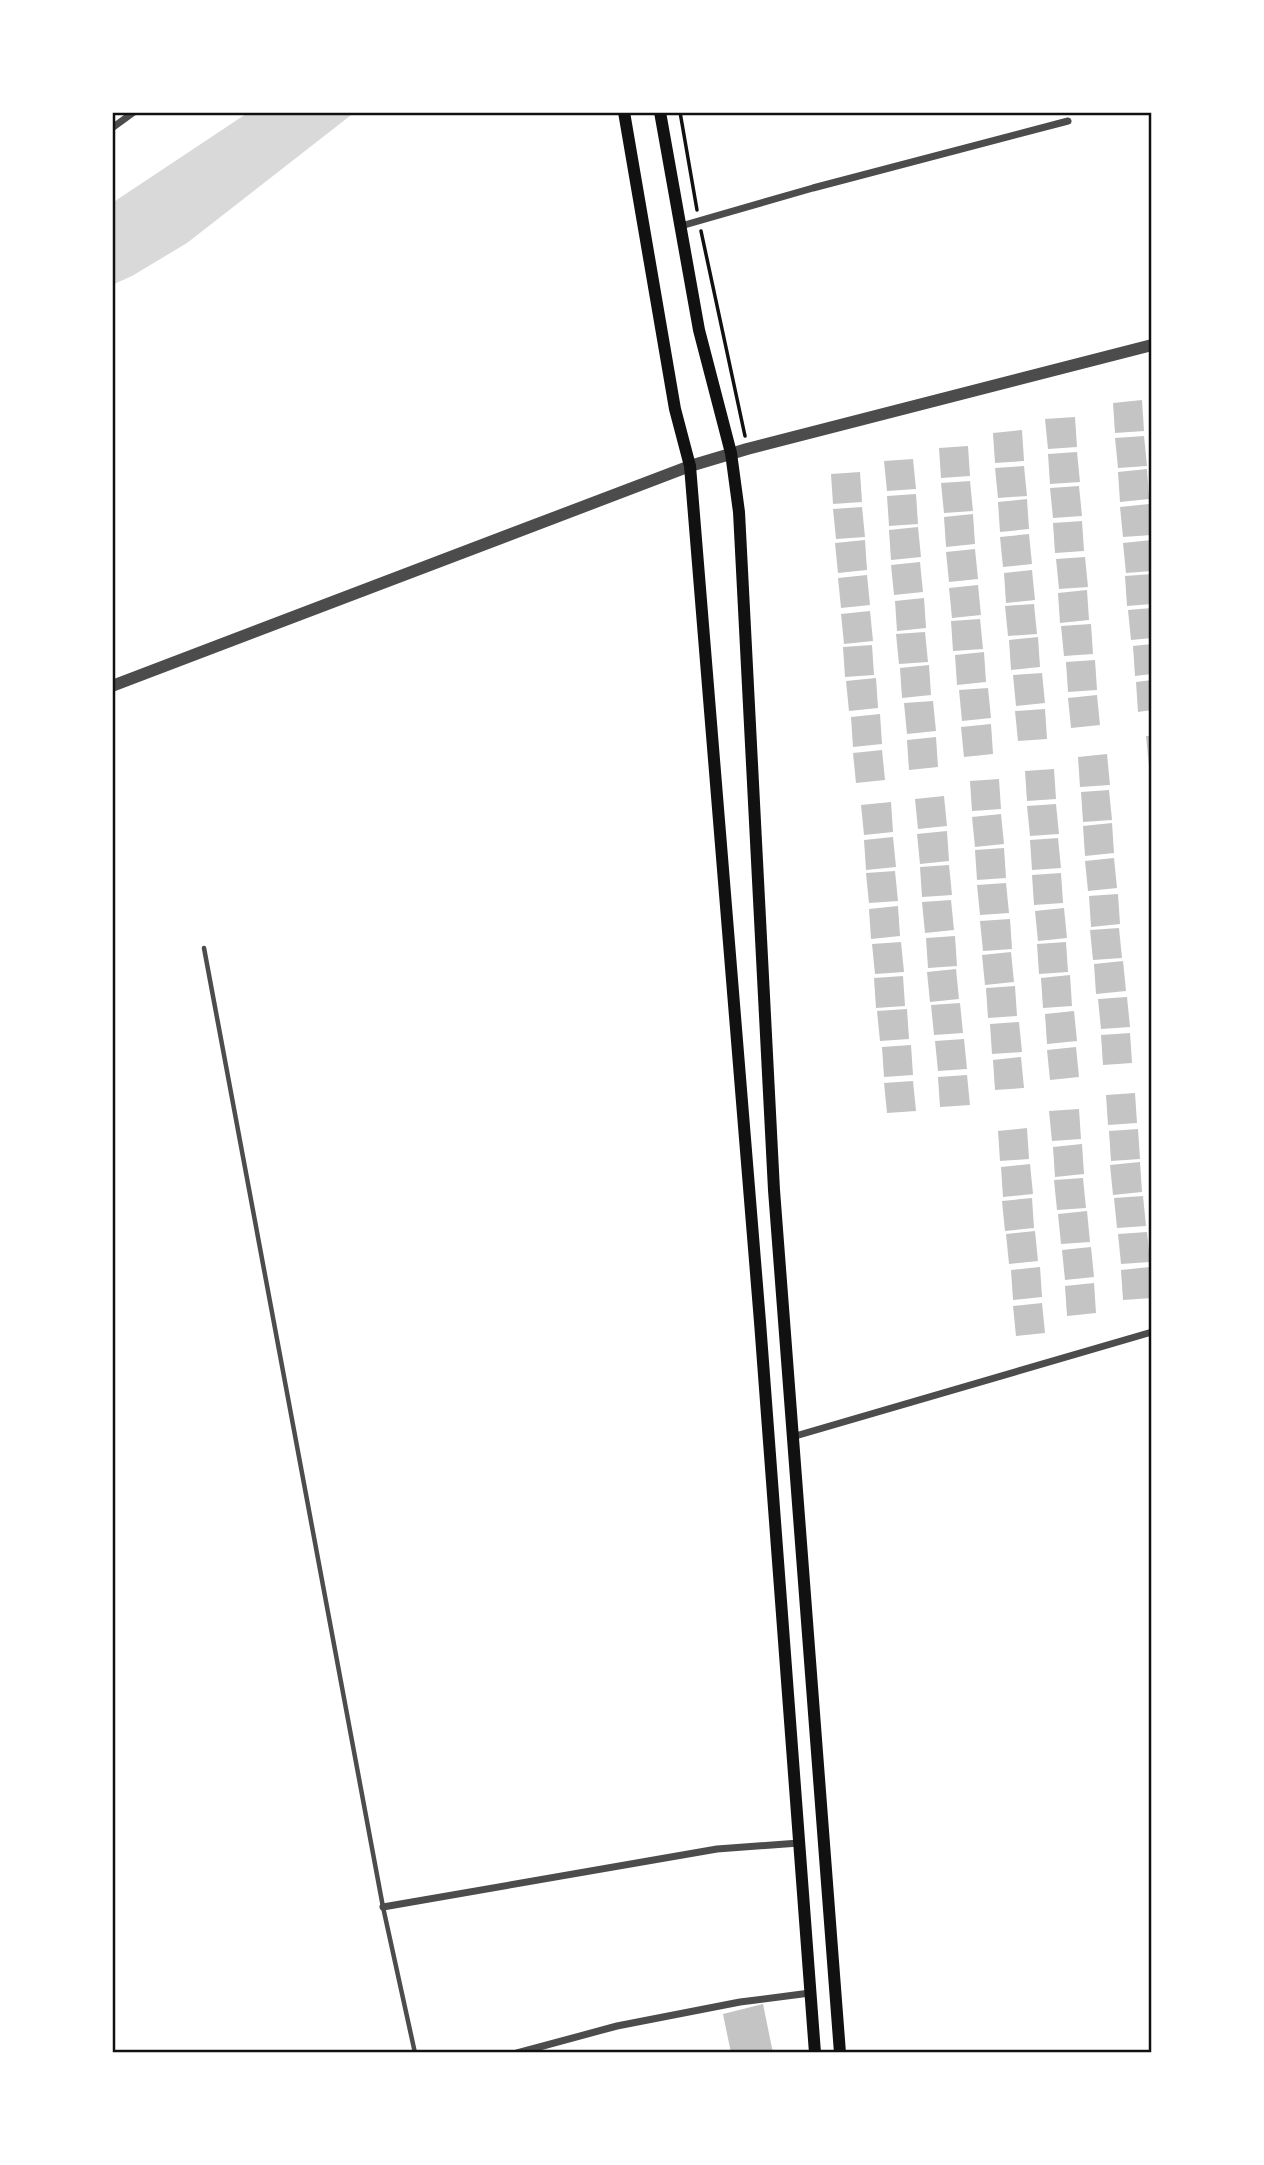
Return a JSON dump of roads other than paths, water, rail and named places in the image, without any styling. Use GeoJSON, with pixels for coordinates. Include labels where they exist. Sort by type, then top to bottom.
{"type":"FeatureCollection","features":[{"type":"Feature","properties":{"kind":"main road"},"geometry":{"type":"LineString","coordinates":[[624,112],[675,409],[690,466],[759,1308],[814,2053]]}},
{"type":"Feature","properties":{"kind":"main road"},"geometry":{"type":"LineString","coordinates":[[660,112],[699,330],[731,453],[739,512],[773,1176],[840,2053]]}},
{"type":"Feature","properties":{"kind":"street"},"geometry":{"type":"LineString","coordinates":[[112,128],[134,112]]}},
{"type":"Feature","properties":{"kind":"street"},"geometry":{"type":"LineString","coordinates":[[681,226],[899,164],[1068,121]]}},
{"type":"Feature","properties":{"kind":"street"},"geometry":{"type":"LineString","coordinates":[[112,686],[690,466],[731,453],[1152,345]]}},
{"type":"Feature","properties":{"kind":"street"},"geometry":{"type":"LineString","coordinates":[[792,1437],[1152,1332]]}},
{"type":"Feature","properties":{"kind":"street"},"geometry":{"type":"LineString","coordinates":[[383,1907],[717,1849],[799,1843]]}},
{"type":"Feature","properties":{"kind":"street"},"geometry":{"type":"LineString","coordinates":[[517,2053],[617,2026],[740,2002],[810,1993]]}},
{"type":"Feature","properties":{"kind":"lane"},"geometry":{"type":"LineString","coordinates":[[204,948],[383,1907],[415,2053]]}}]}
